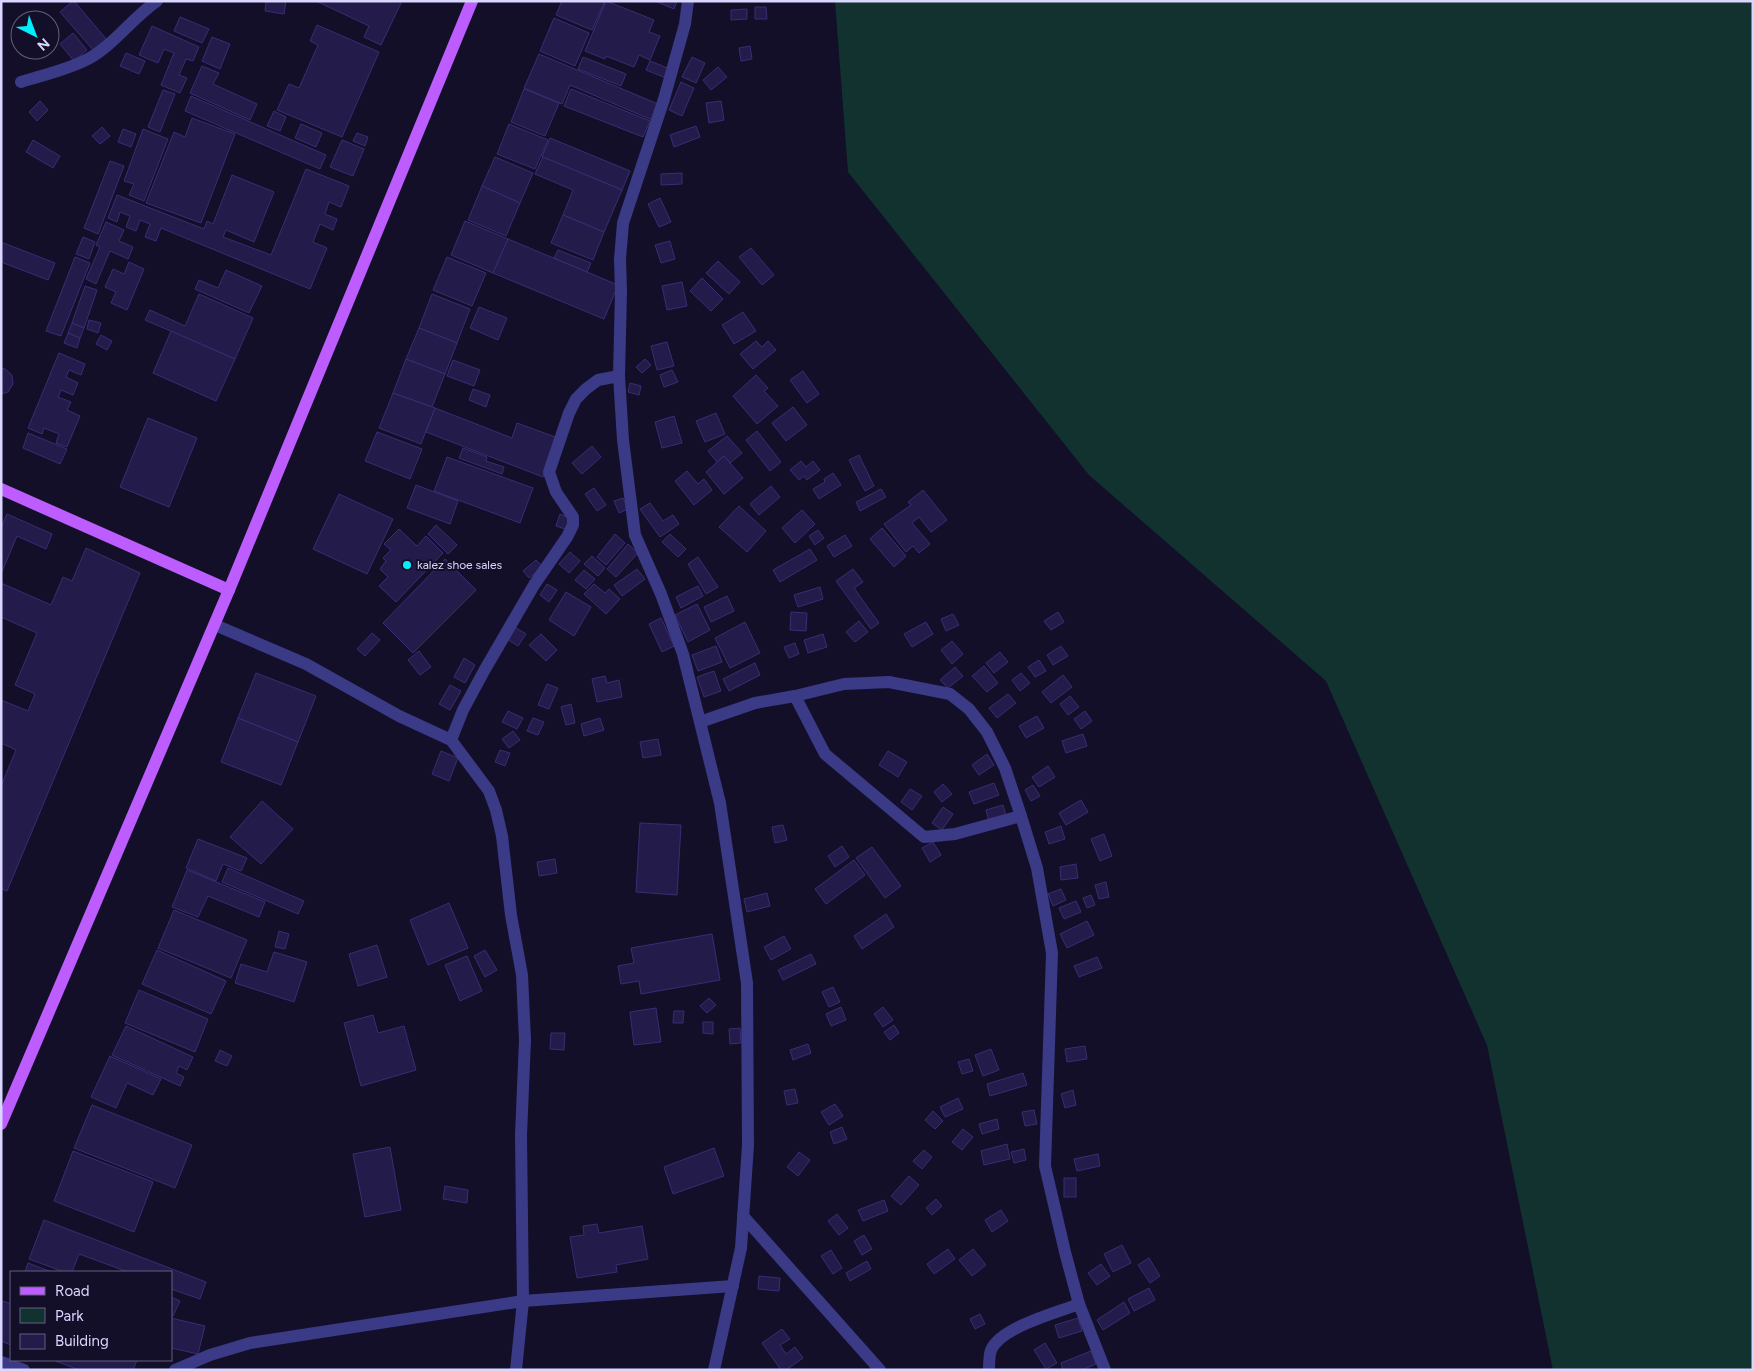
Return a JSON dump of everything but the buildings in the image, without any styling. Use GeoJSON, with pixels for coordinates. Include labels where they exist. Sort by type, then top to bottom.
{"type":"FeatureCollection","features":[{"type":"Feature","properties":{"kind":"main road"},"geometry":{"type":"LineString","coordinates":[[1,1124],[230,590],[472,1]]}},
{"type":"Feature","properties":{"kind":"main road"},"geometry":{"type":"LineString","coordinates":[[1,489],[230,590]]}},
{"type":"Feature","properties":{"kind":"street"},"geometry":{"type":"LineString","coordinates":[[21,82],[88,59],[105,47],[144,10],[157,1]]}},
{"type":"Feature","properties":{"kind":"street"},"geometry":{"type":"LineString","coordinates":[[688,1],[685,24],[664,99],[623,223],[620,259],[619,376],[623,440],[635,535],[661,594],[683,654],[700,722],[720,803],[746,983],[748,1145],[741,1248],[714,1370]]}},
{"type":"Feature","properties":{"kind":"street"},"geometry":{"type":"LineString","coordinates":[[451,740],[463,710],[484,671],[534,585],[573,525],[573,517],[556,492],[549,472],[569,413],[576,399],[598,380],[619,376]]}},
{"type":"Feature","properties":{"kind":"street"},"geometry":{"type":"LineString","coordinates":[[214,626],[306,664],[398,716],[451,740],[489,791],[502,836],[522,975],[525,1040],[521,1135],[523,1300],[516,1370]]}},
{"type":"Feature","properties":{"kind":"street"},"geometry":{"type":"LineString","coordinates":[[700,722],[756,703],[844,684],[889,682],[950,694],[969,709],[987,732],[1004,768],[1037,868],[1052,954],[1045,1166],[1064,1252],[1079,1304],[1105,1370]]}},
{"type":"Feature","properties":{"kind":"street"},"geometry":{"type":"LineString","coordinates":[[795,696],[825,754],[924,837],[955,834],[1021,816]]}},
{"type":"Feature","properties":{"kind":"street"},"geometry":{"type":"LineString","coordinates":[[743,1216],[880,1370]]}},
{"type":"Feature","properties":{"kind":"street"},"geometry":{"type":"LineString","coordinates":[[175,1370],[250,1343],[523,1300],[732,1286]]}},
{"type":"Feature","properties":{"kind":"street"},"geometry":{"type":"LineString","coordinates":[[989,1370],[990,1351],[999,1339],[1014,1330],[1079,1304]]}},
{"type":"Feature","properties":{"kind":"street"},"geometry":{"type":"LineString","coordinates":[[1,1362],[24,1370]]}},
{"type":"Feature","properties":{"kind":"green space"},"geometry":{"type":"Polygon","coordinates":[[[835,1],[1753,1],[1753,1370],[1553,1370],[1487,1045],[1326,681],[1089,475],[848,172],[835,1]]]}},
{"type":"Feature","properties":{"kind":"place","name":"kalez shoe sales"},"geometry":{"type":"Point","coordinates":[407,565]}}]}
